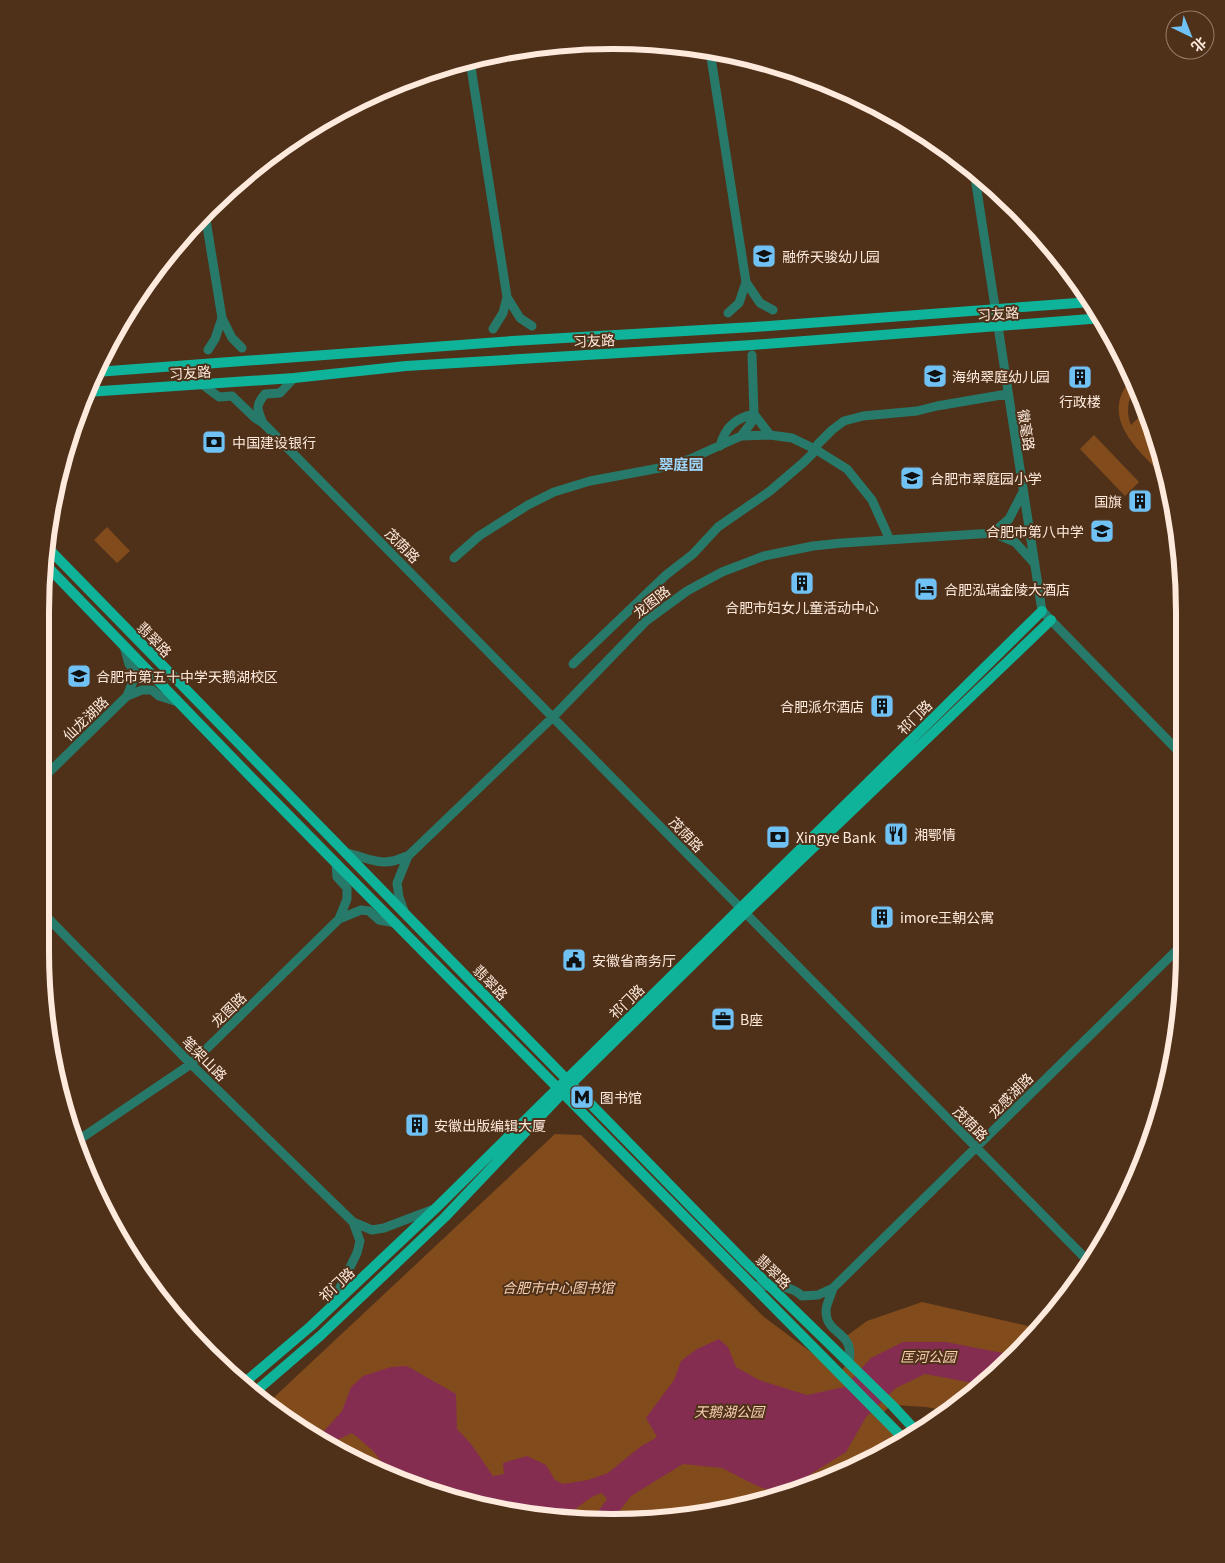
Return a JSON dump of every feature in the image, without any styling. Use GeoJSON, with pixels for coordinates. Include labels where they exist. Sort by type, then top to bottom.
{"type":"FeatureCollection","features":[{"type":"Feature","properties":{"kind":"main road","name":"习友路"},"geometry":{"type":"LineString","coordinates":[[103,371],[512,341],[764,326],[1083,302]]}},
{"type":"Feature","properties":{"kind":"main road","name":"习友路"},"geometry":{"type":"LineString","coordinates":[[94,392],[294,378],[406,366],[752,345],[1093,319]]}},
{"type":"Feature","properties":{"kind":"main road","name":"翡翠路"},"geometry":{"type":"LineString","coordinates":[[53,553],[770,1286],[849,1362],[913,1427]]}},
{"type":"Feature","properties":{"kind":"main road","name":"翡翠路"},"geometry":{"type":"LineString","coordinates":[[51,570],[336,863],[900,1435]]}},
{"type":"Feature","properties":{"kind":"main road","name":"祁门路"},"geometry":{"type":"LineString","coordinates":[[248,1380],[329,1309],[560,1090],[743,911],[1042,611]]}},
{"type":"Feature","properties":{"kind":"main road","name":"祁门路"},"geometry":{"type":"LineString","coordinates":[[743,911],[1051,620]]}},
{"type":"Feature","properties":{"kind":"main road","name":"祁门路"},"geometry":{"type":"LineString","coordinates":[[258,1389],[320,1336],[445,1217],[560,1090]]}},
{"type":"Feature","properties":{"kind":"street"},"geometry":{"type":"LineString","coordinates":[[711,58],[746,282],[760,303],[773,310]]}},
{"type":"Feature","properties":{"kind":"street"},"geometry":{"type":"LineString","coordinates":[[471,67],[507,297],[520,318],[532,326]]}},
{"type":"Feature","properties":{"kind":"street","name":"徽毫路"},"geometry":{"type":"LineString","coordinates":[[976,182],[1042,611]]}},
{"type":"Feature","properties":{"kind":"street"},"geometry":{"type":"LineString","coordinates":[[206,222],[222,318],[232,338],[242,348]]}},
{"type":"Feature","properties":{"kind":"street"},"geometry":{"type":"LineString","coordinates":[[728,314],[739,303],[746,282]]}},
{"type":"Feature","properties":{"kind":"street"},"geometry":{"type":"LineString","coordinates":[[493,329],[503,313],[507,297]]}},
{"type":"Feature","properties":{"kind":"street"},"geometry":{"type":"LineString","coordinates":[[208,350],[215,339],[222,318]]}},
{"type":"Feature","properties":{"kind":"street"},"geometry":{"type":"LineString","coordinates":[[741,436],[751,423],[754,414],[752,355]]}},
{"type":"Feature","properties":{"kind":"street"},"geometry":{"type":"LineString","coordinates":[[263,423],[257,409],[258,402],[265,394],[280,393],[294,378]]}},
{"type":"Feature","properties":{"kind":"street","name":"茂荫路"},"geometry":{"type":"LineString","coordinates":[[203,385],[219,396],[232,396],[263,423],[1085,1258]]}},
{"type":"Feature","properties":{"kind":"street"},"geometry":{"type":"LineString","coordinates":[[573,664],[666,575],[693,554],[718,527],[770,491],[804,462],[818,444],[844,421],[862,416],[917,411],[1007,394]]}},
{"type":"Feature","properties":{"kind":"street"},"geometry":{"type":"LineString","coordinates":[[754,414],[770,435]]}},
{"type":"Feature","properties":{"kind":"street"},"geometry":{"type":"LineString","coordinates":[[720,446],[723,435],[731,424],[745,416],[754,414]]}},
{"type":"Feature","properties":{"kind":"street"},"geometry":{"type":"LineString","coordinates":[[454,558],[479,536],[528,505],[554,492],[590,481],[665,467],[690,459],[741,436],[770,435],[792,438],[815,449],[847,469],[872,500],[890,540]]}},
{"type":"Feature","properties":{"kind":"street"},"geometry":{"type":"LineString","coordinates":[[1023,492],[1009,519],[993,533],[1015,542],[1035,564]]}},
{"type":"Feature","properties":{"kind":"street","name":"龙图路"},"geometry":{"type":"LineString","coordinates":[[408,856],[553,717],[646,621],[688,591],[722,572],[764,556],[823,545],[993,533]]}},
{"type":"Feature","properties":{"kind":"street"},"geometry":{"type":"LineString","coordinates":[[1042,611],[1176,749]]}},
{"type":"Feature","properties":{"kind":"street"},"geometry":{"type":"LineString","coordinates":[[123,646],[129,664],[134,670],[134,679],[127,696]]}},
{"type":"Feature","properties":{"kind":"street"},"geometry":{"type":"LineString","coordinates":[[127,696],[142,690],[152,690],[159,696],[178,702]]}},
{"type":"Feature","properties":{"kind":"street","name":"仙龙湖路"},"geometry":{"type":"LineString","coordinates":[[49,771],[127,696]]}},
{"type":"Feature","properties":{"kind":"street"},"geometry":{"type":"LineString","coordinates":[[345,853],[358,854],[376,862],[392,862],[408,856]]}},
{"type":"Feature","properties":{"kind":"street"},"geometry":{"type":"LineString","coordinates":[[405,914],[399,897],[397,883],[408,856]]}},
{"type":"Feature","properties":{"kind":"street"},"geometry":{"type":"LineString","coordinates":[[336,863],[337,877],[347,888],[347,898],[339,920]]}},
{"type":"Feature","properties":{"kind":"street"},"geometry":{"type":"LineString","coordinates":[[339,920],[361,910],[370,911],[379,920],[396,923]]}},
{"type":"Feature","properties":{"kind":"street","name":"笔架山路"},"geometry":{"type":"LineString","coordinates":[[49,919],[192,1064],[353,1222]]}},
{"type":"Feature","properties":{"kind":"street","name":"龙图路"},"geometry":{"type":"LineString","coordinates":[[81,1138],[192,1064],[339,920]]}},
{"type":"Feature","properties":{"kind":"street","name":"龙感湖路"},"geometry":{"type":"LineString","coordinates":[[833,1288],[1176,951]]}},
{"type":"Feature","properties":{"kind":"street"},"geometry":{"type":"LineString","coordinates":[[353,1222],[372,1230],[384,1228],[436,1208]]}},
{"type":"Feature","properties":{"kind":"street"},"geometry":{"type":"LineString","coordinates":[[329,1309],[357,1253],[360,1241],[353,1222]]}},
{"type":"Feature","properties":{"kind":"street"},"geometry":{"type":"LineString","coordinates":[[755,1286],[795,1288],[802,1296],[818,1295],[833,1288]]}},
{"type":"Feature","properties":{"kind":"street"},"geometry":{"type":"LineString","coordinates":[[833,1288],[826,1310],[827,1322],[848,1342],[851,1351],[849,1362]]}},
{"type":"Feature","properties":{"kind":"green space"},"geometry":{"type":"Polygon","coordinates":[[[1128,385],[1132,394],[1128,404],[1130,423],[1131,425],[1140,416],[1158,470],[1134,445],[1120,420],[1119,407],[1122,393],[1128,385]]]}},
{"type":"Feature","properties":{"kind":"green space"},"geometry":{"type":"Polygon","coordinates":[[[1094,435],[1139,482],[1125,496],[1080,449],[1094,435]]]}},
{"type":"Feature","properties":{"kind":"green space"},"geometry":{"type":"Polygon","coordinates":[[[107,527],[130,551],[117,563],[94,540],[107,527]]]}},
{"type":"Feature","properties":{"kind":"green space"},"geometry":{"type":"Polygon","coordinates":[[[555,1134],[581,1135],[764,1317],[839,1373],[849,1362],[844,1338],[867,1321],[922,1302],[1032,1327],[984,1374],[940,1409],[892,1405],[881,1414],[900,1435],[862,1456],[794,1484],[758,1495],[686,1509],[649,1513],[576,1513],[539,1509],[467,1495],[431,1484],[363,1456],[331,1439],[271,1400],[555,1134]]]}},
{"type":"Feature","properties":{"kind":"shaded area"},"geometry":{"type":"Polygon","coordinates":[[[719,1339],[728,1347],[736,1367],[759,1380],[807,1395],[844,1387],[871,1358],[903,1342],[946,1342],[1006,1354],[973,1383],[925,1374],[896,1388],[866,1417],[846,1452],[796,1483],[773,1490],[753,1484],[722,1468],[683,1464],[631,1496],[617,1514],[597,1514],[607,1499],[602,1493],[597,1494],[571,1512],[557,1509],[556,1511],[539,1509],[503,1503],[467,1495],[431,1484],[382,1464],[376,1454],[352,1433],[336,1442],[322,1433],[342,1411],[351,1387],[363,1376],[391,1367],[407,1366],[456,1394],[457,1429],[471,1444],[493,1476],[504,1474],[503,1463],[527,1456],[546,1465],[555,1480],[563,1484],[588,1480],[608,1473],[640,1447],[657,1437],[646,1418],[674,1380],[681,1361],[697,1349],[719,1339]]]}},
{"type":"Feature","properties":{"kind":"place","name":"融侨天骏幼儿园"},"geometry":{"type":"Point","coordinates":[764,256]}},
{"type":"Feature","properties":{"kind":"place","name":"海纳翠庭幼儿园"},"geometry":{"type":"Point","coordinates":[935,376]}},
{"type":"Feature","properties":{"kind":"place","name":"行政楼"},"geometry":{"type":"Point","coordinates":[1080,377]}},
{"type":"Feature","properties":{"kind":"place","name":"中国建设银行"},"geometry":{"type":"Point","coordinates":[214,442]}},
{"type":"Feature","properties":{"kind":"place","name":"合肥市翠庭园小学"},"geometry":{"type":"Point","coordinates":[912,478]}},
{"type":"Feature","properties":{"kind":"place","name":"国旗"},"geometry":{"type":"Point","coordinates":[1140,501]}},
{"type":"Feature","properties":{"kind":"place","name":"合肥市第八中学"},"geometry":{"type":"Point","coordinates":[1102,531]}},
{"type":"Feature","properties":{"kind":"place","name":"合肥市妇女儿童活动中心"},"geometry":{"type":"Point","coordinates":[802,583]}},
{"type":"Feature","properties":{"kind":"place","name":"合肥泓瑞金陵大酒店"},"geometry":{"type":"Point","coordinates":[926,589]}},
{"type":"Feature","properties":{"kind":"place","name":"合肥市第五十中学天鹅湖校区"},"geometry":{"type":"Point","coordinates":[79,676]}},
{"type":"Feature","properties":{"kind":"place","name":"合肥派尔酒店"},"geometry":{"type":"Point","coordinates":[882,706]}},
{"type":"Feature","properties":{"kind":"place","name":"湘鄂情"},"geometry":{"type":"Point","coordinates":[896,834]}},
{"type":"Feature","properties":{"kind":"place","name":"Xingye Bank"},"geometry":{"type":"Point","coordinates":[778,837]}},
{"type":"Feature","properties":{"kind":"place","name":"imore王朝公寓"},"geometry":{"type":"Point","coordinates":[882,917]}},
{"type":"Feature","properties":{"kind":"place","name":"安徽省商务厅"},"geometry":{"type":"Point","coordinates":[574,960]}},
{"type":"Feature","properties":{"kind":"place","name":"B座"},"geometry":{"type":"Point","coordinates":[723,1019]}},
{"type":"Feature","properties":{"kind":"place","name":"图书馆"},"geometry":{"type":"Point","coordinates":[582,1097]}},
{"type":"Feature","properties":{"kind":"place","name":"安徽出版编辑大厦"},"geometry":{"type":"Point","coordinates":[417,1125]}},
{"type":"Feature","properties":{"kind":"district","name":"翠庭园"},"geometry":{"type":"Point","coordinates":[681,463]}},
{"type":"Feature","properties":{"kind":"park label","name":"合肥市中心图书馆"},"geometry":{"type":"Point","coordinates":[558,1287]}},
{"type":"Feature","properties":{"kind":"park label","name":"匡河公园"},"geometry":{"type":"Point","coordinates":[928,1356]}},
{"type":"Feature","properties":{"kind":"park label","name":"天鹅湖公园"},"geometry":{"type":"Point","coordinates":[729,1411]}}]}
